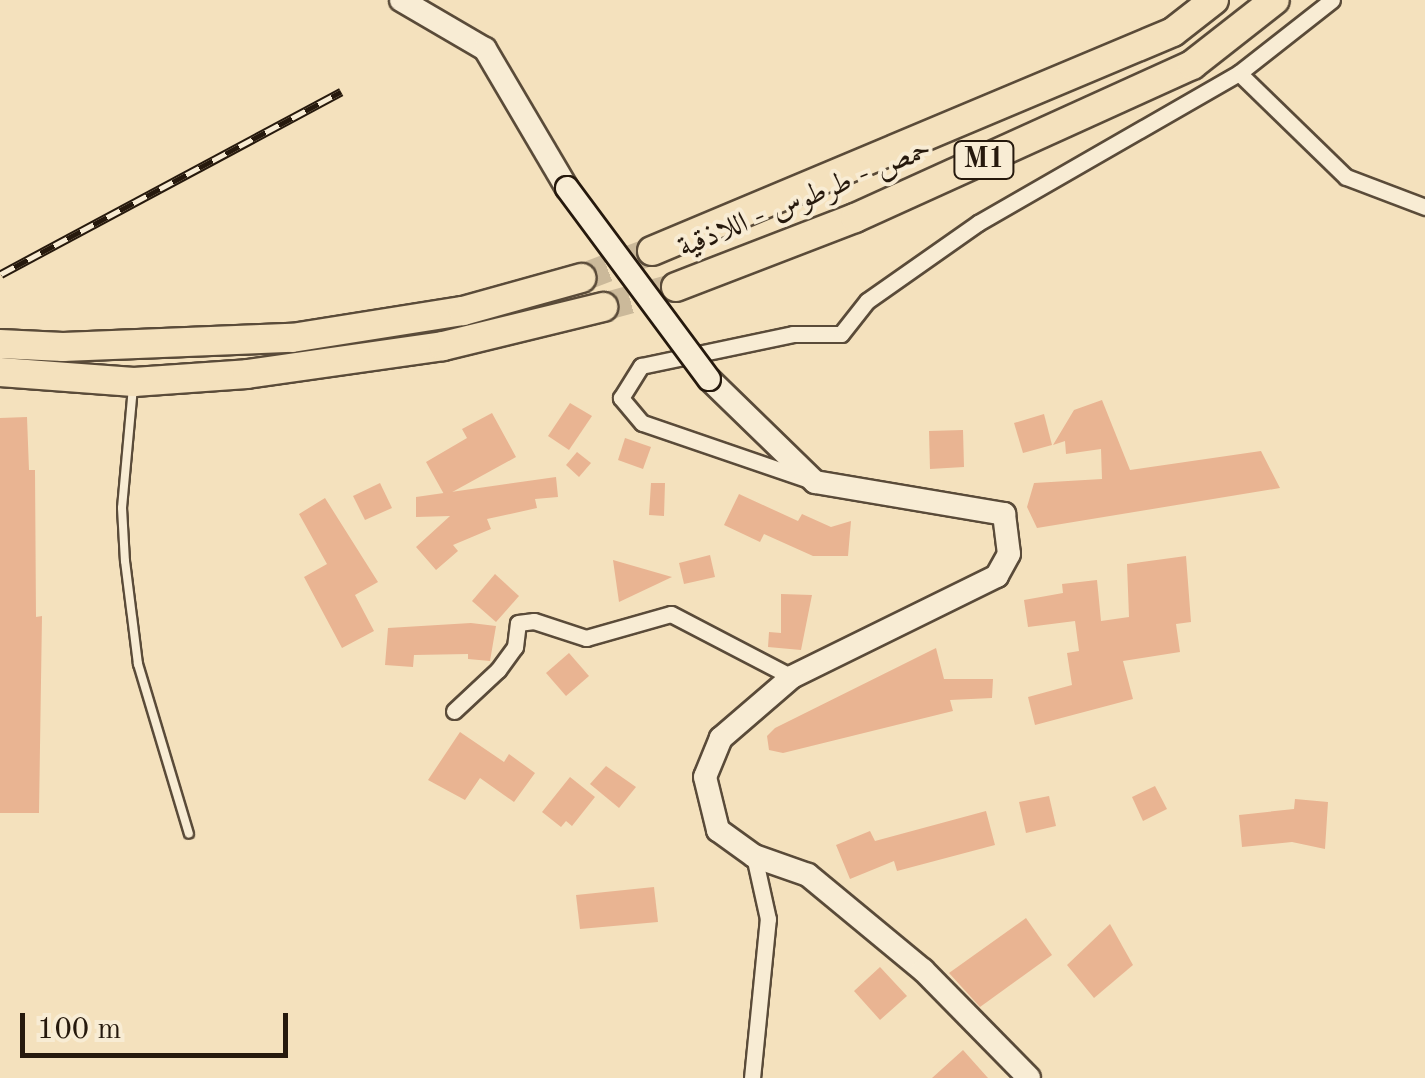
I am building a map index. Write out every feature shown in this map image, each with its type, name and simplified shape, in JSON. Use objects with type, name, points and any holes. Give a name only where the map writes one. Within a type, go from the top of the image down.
[{"type":"highway","name":"حمص - طرطوس - اللاذقية","points":[[652,251],[1174,32],[1214,0]]},
{"type":"highway","name":"حمص - طرطوس - اللاذقية","points":[[676,287],[855,218],[1192,65],[1275,0]]},
{"type":"highway","points":[[0,344],[63,348],[292,338],[463,311],[581,278]]},
{"type":"highway","points":[[0,372],[134,382],[444,346],[603,307]]},
{"type":"main road","points":[[401,0],[486,49],[567,188],[709,379],[815,482],[1004,514],[1009,554],[997,576],[792,677],[721,738],[705,777],[718,830],[754,856],[808,876],[923,970],[1029,1078]]},
{"type":"street","points":[[815,482],[642,423],[621,398],[642,366],[793,334],[842,334],[868,302],[978,223],[1239,72],[1332,0]]},
{"type":"street","points":[[1239,72],[1346,177],[1425,207]]},
{"type":"street","points":[[454,711],[498,670],[514,647],[518,624],[534,620],[586,638],[670,614],[792,677]]},
{"type":"street","points":[[752,1078],[768,919],[754,856]]},
{"type":"lane","points":[[134,382],[124,561],[138,664],[190,834]]},
{"type":"building","points":[[1102,400],[1130,470],[1261,451],[1280,488],[1037,528],[1027,507],[1034,483],[1102,479],[1101,449],[1066,454],[1065,441],[1053,445],[1074,410]]},
{"type":"building","points":[[570,403],[592,416],[569,450],[548,436]]},
{"type":"building","points":[[492,413],[516,457],[445,496],[426,462],[467,438],[462,429]]},
{"type":"building","points":[[1044,414],[1052,445],[1023,453],[1014,423]]},
{"type":"building","points":[[27,417],[29,470],[35,470],[36,617],[42,616],[39,813],[0,813],[0,418]]},
{"type":"building","points":[[963,430],[964,467],[930,469],[929,431]]},
{"type":"building","points":[[625,438],[651,447],[643,469],[618,460]]},
{"type":"building","points":[[577,452],[591,463],[579,477],[566,465]]},
{"type":"building","points":[[556,477],[558,497],[535,499],[537,508],[487,519],[491,529],[453,545],[458,551],[436,570],[416,547],[450,516],[416,517],[416,497]]},
{"type":"building","points":[[380,483],[392,508],[365,520],[353,496]]},
{"type":"building","points":[[651,483],[665,483],[664,516],[649,515]]},
{"type":"building","points":[[739,494],[798,521],[802,514],[831,527],[851,521],[848,556],[813,556],[764,534],[760,542],[724,525]]},
{"type":"building","points":[[325,498],[378,582],[355,595],[374,631],[342,648],[304,577],[327,564],[299,514]]},
{"type":"building","points":[[710,555],[715,577],[684,584],[679,563]]},
{"type":"building","points":[[1186,556],[1191,622],[1176,624],[1180,652],[1123,661],[1133,699],[1035,725],[1028,697],[1072,685],[1067,653],[1079,651],[1075,621],[1028,627],[1024,600],[1063,593],[1062,584],[1097,580],[1101,621],[1129,617],[1127,564]]},
{"type":"building","points":[[613,560],[672,577],[619,602]]},
{"type":"building","points":[[495,574],[519,596],[496,622],[472,601]]},
{"type":"building","points":[[781,594],[812,595],[801,650],[768,647],[769,632],[781,633]]},
{"type":"building","points":[[471,623],[496,626],[490,661],[468,659],[468,654],[414,655],[413,667],[385,665],[388,628]]},
{"type":"building","points":[[936,648],[944,679],[993,679],[992,698],[950,700],[953,711],[783,753],[769,750],[767,736],[775,728]]},
{"type":"building","points":[[569,653],[589,676],[566,696],[546,673]]},
{"type":"building","points":[[460,732],[504,762],[509,754],[535,773],[514,802],[480,778],[465,800],[428,780]]},
{"type":"building","points":[[606,766],[636,787],[619,808],[590,784]]},
{"type":"building","points":[[570,777],[595,797],[572,826],[566,821],[561,827],[542,812]]},
{"type":"building","points":[[1155,786],[1167,809],[1143,821],[1132,797]]},
{"type":"building","points":[[1049,796],[1056,826],[1026,833],[1019,802]]},
{"type":"building","points":[[1295,799],[1328,802],[1325,849],[1292,842],[1242,847],[1239,815],[1294,809]]},
{"type":"building","points":[[986,811],[995,845],[897,871],[894,861],[850,879],[836,845],[870,831],[875,841]]},
{"type":"building","points":[[654,887],[658,922],[580,929],[576,895]]},
{"type":"building","points":[[1026,918],[1052,955],[980,1007],[949,973]]},
{"type":"building","points":[[1110,924],[1133,965],[1094,998],[1067,965]]},
{"type":"building","points":[[880,967],[907,996],[880,1020],[854,991]]},
{"type":"building","points":[[963,1050],[988,1078],[932,1078]]},
{"type":"tunnel","points":[[581,278],[652,251]]},
{"type":"tunnel","points":[[603,307],[676,287]]},
{"type":"railway","points":[[1,274],[341,92]]}]
